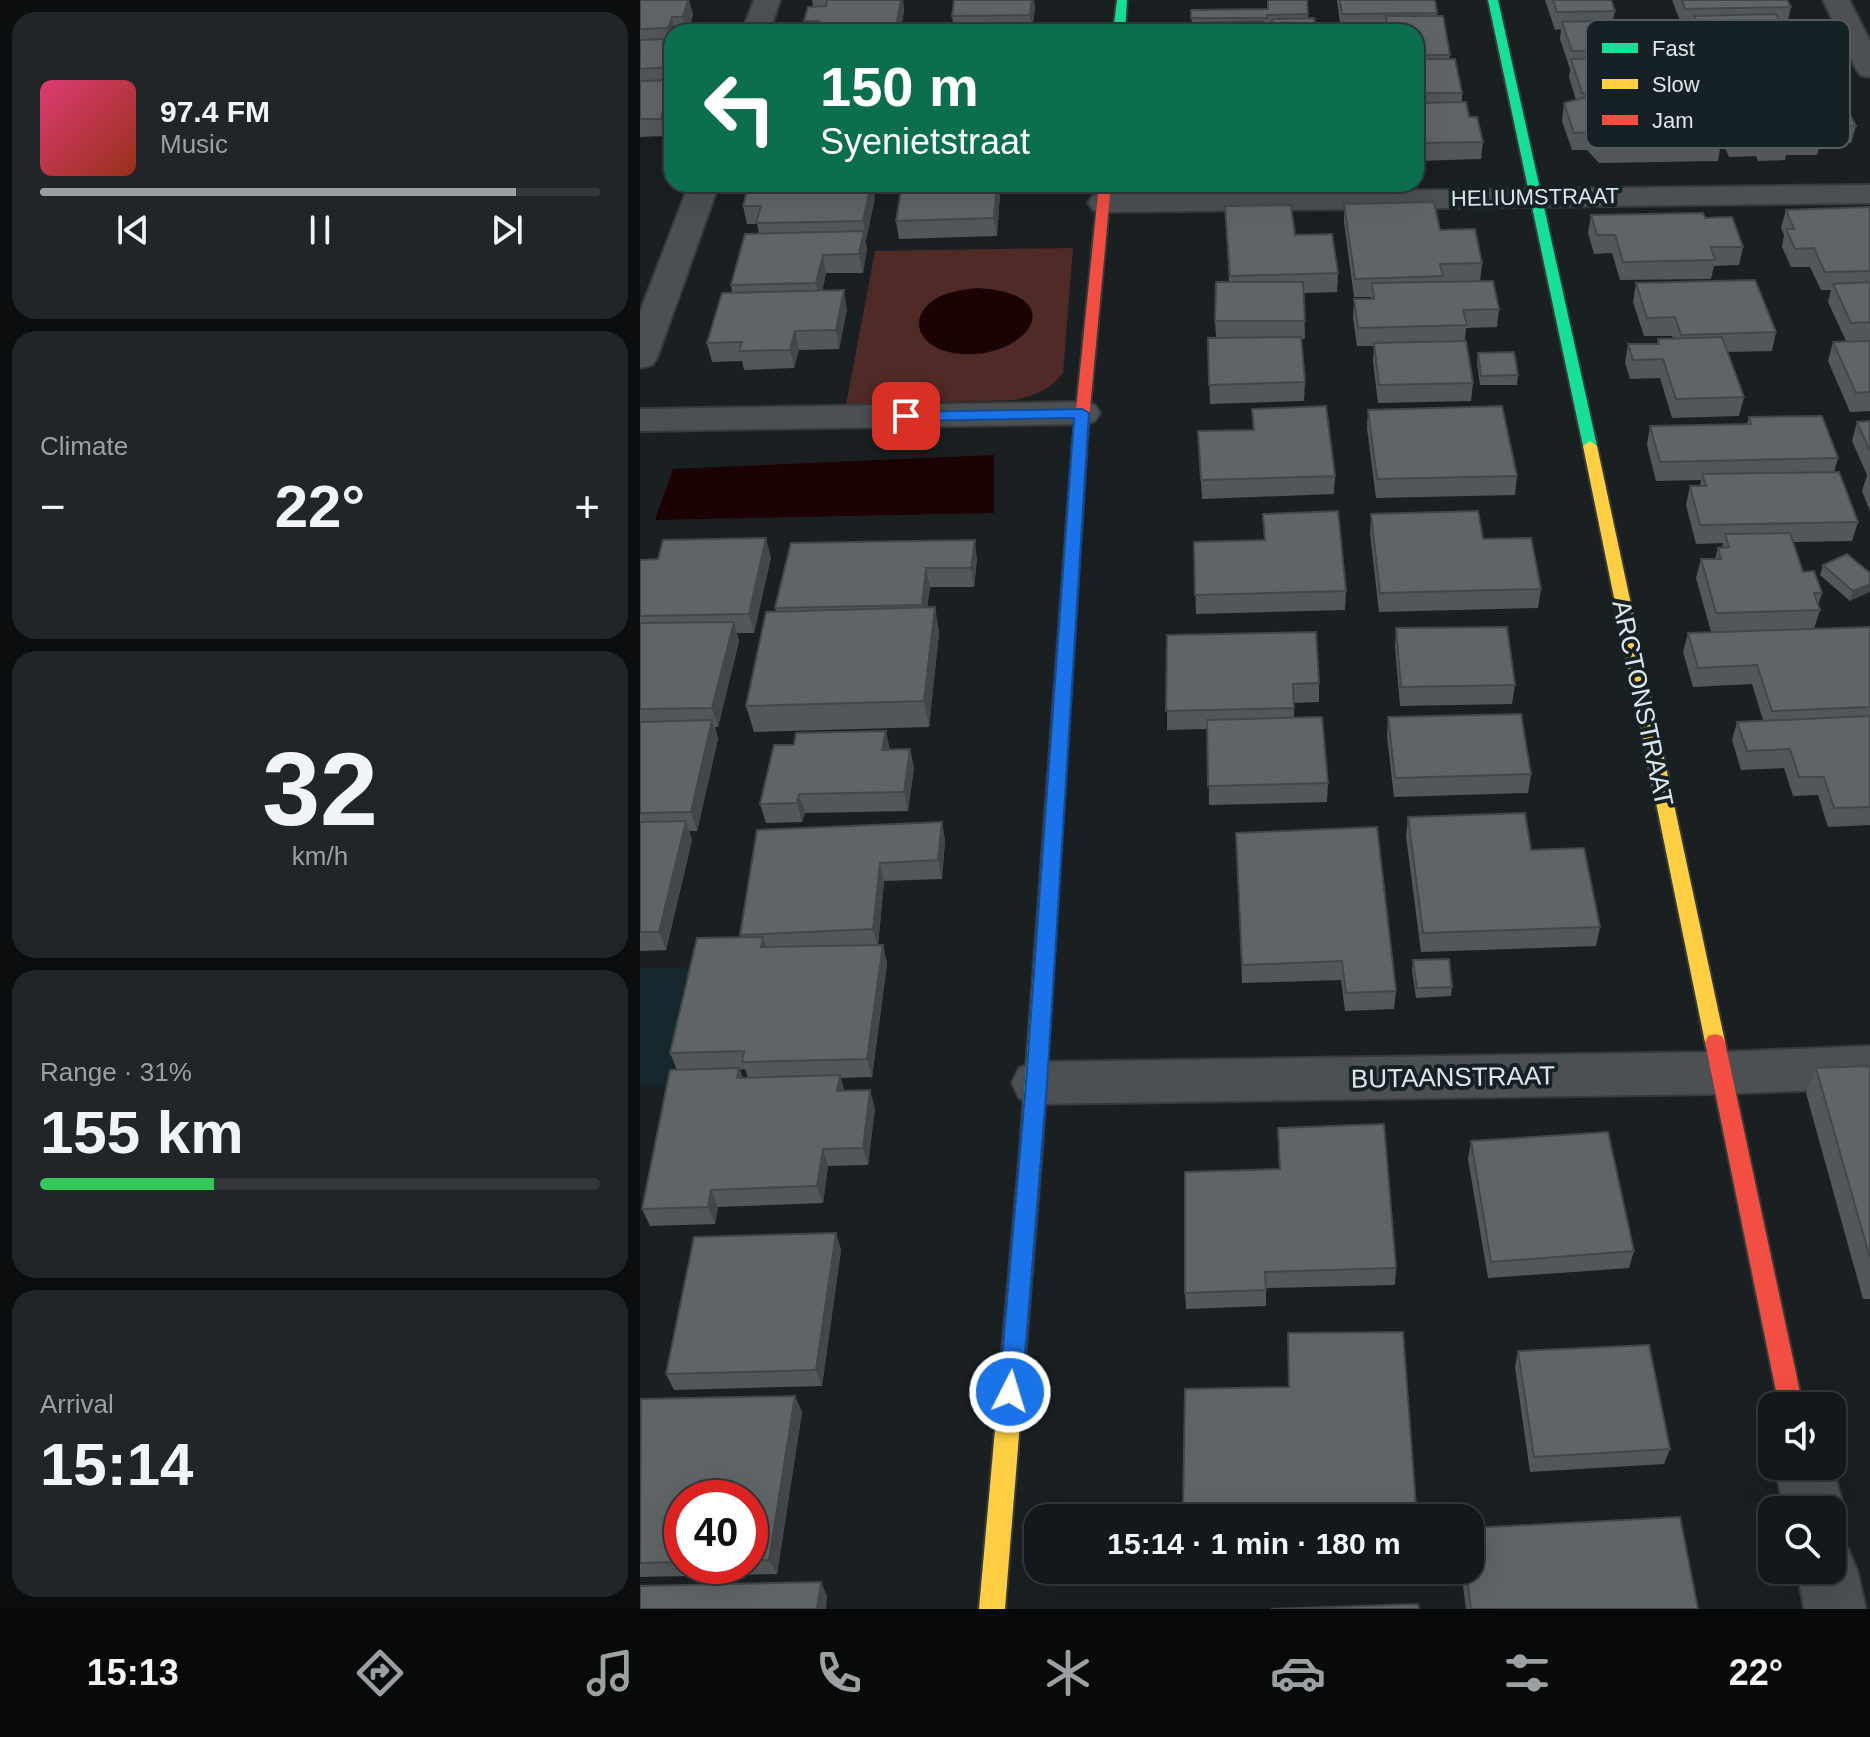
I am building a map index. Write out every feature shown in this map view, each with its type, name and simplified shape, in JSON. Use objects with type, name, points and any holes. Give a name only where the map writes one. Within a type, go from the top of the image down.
[{"type":"street","points":[[759,24],[767,0]]},
{"type":"street","points":[[1120,24],[1122,0]]},
{"type":"street","name":"ARCTONSTRAAT","points":[[1493,0],[1538,197],[1788,1392]]},
{"type":"street","points":[[1836,0],[1846,20]]},
{"type":"street","points":[[1850,28],[1870,69]]},
{"type":"street","points":[[640,358],[660,311],[701,192]]},
{"type":"street","points":[[992,1609],[1037,1083],[1082,413],[1104,194]]},
{"type":"street","name":"HELIUMSTRAAT","points":[[1104,194],[1538,197],[1870,194]]},
{"type":"street","points":[[640,420],[1082,413]]},
{"type":"street","name":"BUTAANSTRAAT","points":[[1037,1083],[1719,1073],[1870,1067]]},
{"type":"street","points":[[1830,1584],[1835,1609]]},
{"type":"shaded area","points":[[1073,248],[1063,373],[1047,388],[1016,400],[846,405],[875,251]]},
{"type":"shaded area","points":[[978,288],[1010,294],[1027,304],[1033,316],[1028,330],[1014,342],[995,351],[971,354],[945,351],[926,340],[921,333],[920,317],[931,302],[950,293]]},
{"type":"shaded area","points":[[994,455],[994,513],[655,520],[673,469]]},
{"type":"shaded area","points":[[695,967],[668,1087],[640,1087],[640,968]]},
{"type":"building","points":[[640,0],[688,0],[683,17],[672,17],[669,24],[664,24],[664,28],[640,29]]},
{"type":"building","points":[[827,0],[901,0],[896,24],[818,24],[819,21],[804,21],[808,7],[826,6]]},
{"type":"building","points":[[954,0],[1032,0],[1030,15],[952,16]]},
{"type":"building","points":[[1268,0],[1307,0],[1308,14],[1267,15],[1267,18],[1191,18],[1191,10],[1268,9]]},
{"type":"building","points":[[1340,0],[1435,0],[1437,13],[1342,14]]},
{"type":"building","points":[[1553,0],[1611,0],[1615,11],[1557,12]]},
{"type":"building","points":[[1682,0],[1787,0],[1791,7],[1685,9]]},
{"type":"building","points":[[1776,14],[1779,20],[1696,20],[1694,16]]},
{"type":"building","points":[[1386,16],[1443,16],[1450,55],[1424,55],[1424,24],[1387,24]]},
{"type":"building","points":[[1314,18],[1315,24],[1273,24],[1272,19]]},
{"type":"building","points":[[1263,21],[1264,24],[1198,24],[1198,23]]},
{"type":"building","points":[[1586,21],[1586,51],[1572,51],[1562,22]]},
{"type":"building","points":[[664,39],[664,68],[640,69],[640,40]]},
{"type":"building","points":[[1424,59],[1455,59],[1462,93],[1424,93]]},
{"type":"building","points":[[1571,59],[1586,59],[1586,93],[1582,93]]},
{"type":"building","points":[[664,80],[661,119],[640,119],[640,81]]},
{"type":"building","points":[[1586,97],[1586,132],[1574,133],[1564,103]]},
{"type":"building","points":[[1466,102],[1469,117],[1477,117],[1483,142],[1424,143],[1424,103]]},
{"type":"building","points":[[747,192],[869,192],[863,221],[756,223],[761,206],[743,206]]},
{"type":"building","points":[[901,192],[996,192],[994,218],[896,221]]},
{"type":"building","points":[[1434,202],[1440,230],[1475,229],[1482,263],[1440,264],[1443,276],[1355,279],[1344,204]]},
{"type":"building","points":[[1291,205],[1295,235],[1332,234],[1338,273],[1230,276],[1225,206]]},
{"type":"building","points":[[1870,207],[1870,271],[1825,272],[1814,248],[1795,249],[1786,229],[1794,229],[1786,210]]},
{"type":"building","points":[[1703,213],[1705,218],[1732,217],[1743,247],[1711,247],[1715,260],[1623,262],[1615,235],[1597,235],[1591,215]]},
{"type":"building","points":[[864,231],[859,254],[823,255],[816,283],[731,285],[745,234]]},
{"type":"building","points":[[1755,280],[1776,332],[1681,335],[1675,317],[1647,318],[1636,283]]},
{"type":"building","points":[[1493,281],[1499,309],[1463,310],[1467,325],[1358,328],[1354,299],[1374,299],[1372,283]]},
{"type":"building","points":[[1216,282],[1303,282],[1305,321],[1215,321]]},
{"type":"building","points":[[1870,282],[1870,322],[1851,323],[1833,284]]},
{"type":"building","points":[[844,290],[836,330],[795,331],[790,350],[739,351],[742,342],[707,343],[722,293]]},
{"type":"building","points":[[1301,337],[1305,382],[1209,385],[1208,338]]},
{"type":"building","points":[[1722,337],[1744,397],[1676,399],[1663,359],[1633,360],[1628,344],[1659,344],[1658,339]]},
{"type":"building","points":[[1466,341],[1473,383],[1379,385],[1374,343]]},
{"type":"building","points":[[1870,341],[1870,392],[1856,393],[1833,342]]},
{"type":"building","points":[[1514,352],[1518,375],[1481,376],[1478,353]]},
{"type":"building","points":[[1326,406],[1335,476],[1201,480],[1198,431],[1254,430],[1252,409]]},
{"type":"building","points":[[1502,406],[1517,476],[1377,479],[1368,410]]},
{"type":"building","points":[[1822,416],[1838,458],[1660,462],[1650,426],[1751,424],[1749,417]]},
{"type":"building","points":[[1870,421],[1870,451],[1857,422]]},
{"type":"building","points":[[1839,472],[1858,522],[1700,525],[1690,486],[1706,486],[1702,474]]},
{"type":"building","points":[[1338,511],[1346,591],[1195,595],[1194,542],[1265,540],[1263,514]]},
{"type":"building","points":[[1478,511],[1483,539],[1531,538],[1541,589],[1380,593],[1371,514]]},
{"type":"building","points":[[1790,533],[1803,572],[1814,571],[1822,593],[1814,593],[1820,610],[1716,613],[1701,559],[1721,559],[1718,548],[1729,547],[1725,534]]},
{"type":"building","points":[[766,538],[749,614],[640,616],[640,560],[658,559],[663,540]]},
{"type":"building","points":[[975,540],[971,568],[926,568],[922,605],[775,608],[791,543]]},
{"type":"building","points":[[1847,554],[1870,573],[1870,584],[1853,591],[1823,565]]},
{"type":"building","points":[[935,607],[924,701],[746,706],[766,612]]},
{"type":"building","points":[[734,622],[712,708],[640,709],[640,623]]},
{"type":"building","points":[[1507,627],[1515,685],[1401,687],[1396,628]]},
{"type":"building","points":[[1870,627],[1870,707],[1772,711],[1757,665],[1698,668],[1688,633]]},
{"type":"building","points":[[1316,632],[1319,683],[1293,684],[1294,708],[1166,711],[1167,635]]},
{"type":"building","points":[[1521,714],[1531,774],[1395,778],[1388,717]]},
{"type":"building","points":[[1870,716],[1870,807],[1834,808],[1824,777],[1799,777],[1790,749],[1747,751],[1737,722]]},
{"type":"building","points":[[1322,717],[1328,783],[1208,786],[1207,720]]},
{"type":"building","points":[[712,720],[691,812],[640,813],[640,722]]},
{"type":"building","points":[[886,731],[882,750],[910,749],[904,792],[799,794],[797,803],[760,804],[774,745],[794,745],[796,733]]},
{"type":"building","points":[[1525,813],[1531,850],[1584,848],[1600,927],[1423,933],[1408,817]]},
{"type":"building","points":[[686,821],[659,932],[640,932],[640,822]]},
{"type":"building","points":[[942,822],[938,860],[880,863],[873,929],[740,935],[757,830]]},
{"type":"building","points":[[1377,827],[1396,991],[1346,993],[1342,961],[1242,965],[1236,833]]},
{"type":"building","points":[[763,937],[761,947],[883,945],[867,1059],[742,1062],[744,1051],[670,1053],[697,938]]},
{"type":"building","points":[[1449,959],[1452,987],[1417,988],[1413,960]]},
{"type":"building","points":[[1870,1066],[1870,1258],[1816,1068]]},
{"type":"building","points":[[739,1068],[737,1078],[840,1075],[837,1091],[870,1090],[863,1148],[823,1149],[817,1186],[711,1190],[708,1207],[642,1209],[670,1070]]},
{"type":"building","points":[[1384,1124],[1396,1268],[1265,1272],[1266,1290],[1185,1293],[1185,1172],[1280,1169],[1278,1128]]},
{"type":"building","points":[[1608,1132],[1634,1251],[1491,1262],[1471,1141]]},
{"type":"building","points":[[836,1233],[816,1370],[666,1374],[694,1237]]},
{"type":"building","points":[[1403,1332],[1416,1504],[1183,1504],[1185,1389],[1289,1387],[1288,1333]]},
{"type":"building","points":[[1649,1345],[1670,1449],[1534,1457],[1518,1351]]},
{"type":"building","points":[[795,1396],[769,1560],[768,1480],[664,1480],[664,1562],[640,1563],[641,1399]]},
{"type":"building","points":[[1680,1517],[1698,1609],[1471,1609],[1468,1584],[1484,1584],[1484,1527]]},
{"type":"building","points":[[821,1582],[817,1609],[640,1609],[640,1586]]},
{"type":"building","points":[[1418,1604],[1419,1609],[1271,1609]]},
{"type":"traffic: fast","points":[[1120,24],[1122,0]]},
{"type":"traffic: fast","points":[[1493,0],[1590,446]]},
{"type":"traffic: fast","points":[[1031,1149],[1080,440]]},
{"type":"traffic: slow","points":[[1590,446],[1715,1042]]},
{"type":"traffic: slow","points":[[992,1609],[1031,1149]]},
{"type":"traffic: jam","points":[[1080,440],[1104,192]]},
{"type":"traffic: jam","points":[[1715,1042],[1788,1392]]},
{"type":"route","points":[[906,416],[1082,413],[1037,1083],[1010,1392]]}]
